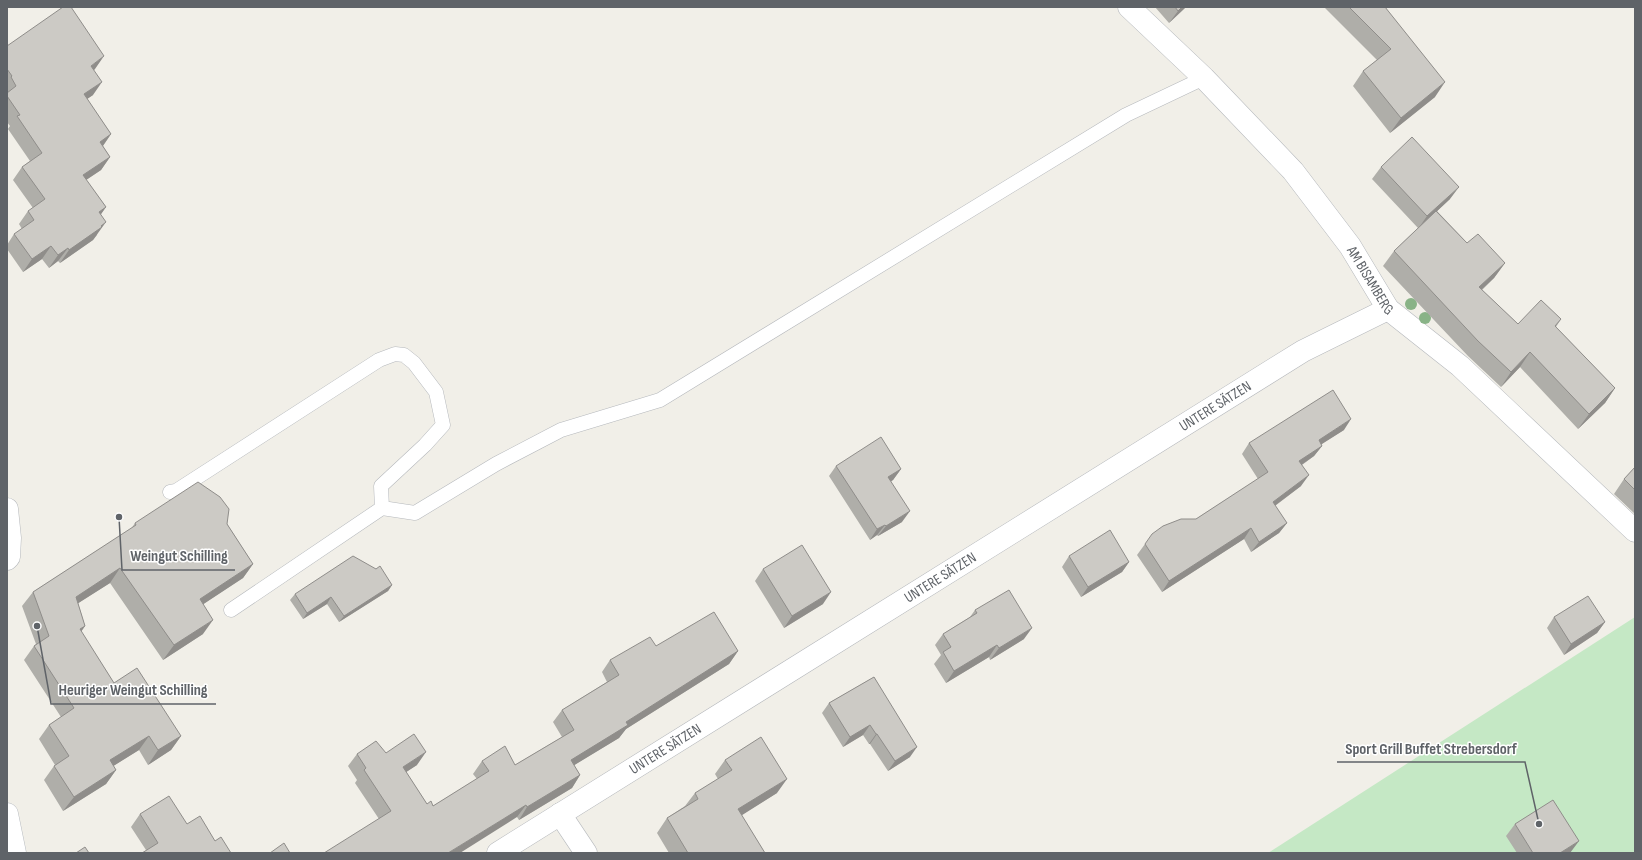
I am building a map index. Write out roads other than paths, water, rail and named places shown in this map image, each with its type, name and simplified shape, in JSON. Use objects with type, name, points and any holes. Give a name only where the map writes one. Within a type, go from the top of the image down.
[{"type":"street","name":"AM BISAMBERG","points":[[1130,7],[1204,78],[1293,171],[1350,246],[1388,309],[1460,366],[1635,531]]},
{"type":"street","name":"UNTERE SÄTZEN","points":[[498,853],[1303,351],[1388,309]]},
{"type":"street","points":[[7,509],[10,538],[9,558],[7,559]]},
{"type":"street","points":[[7,814],[15,853]]},
{"type":"street","points":[[560,814],[586,853]]},
{"type":"lane","points":[[231,610],[382,508],[415,512],[496,464],[561,430],[660,400],[1126,115],[1204,78]]},
{"type":"lane","points":[[170,492],[176,491],[379,360],[395,354],[404,355],[414,363],[436,392],[443,425],[425,445],[381,486],[382,508]]},
{"type":"place","name":"Weingut Schilling","points":[[119,517]]},
{"type":"place","name":"Heuriger Weingut Schilling","points":[[37,626]]},
{"type":"place","name":"Sport Grill Buffet Strebersdorf","points":[[1539,824]]}]
